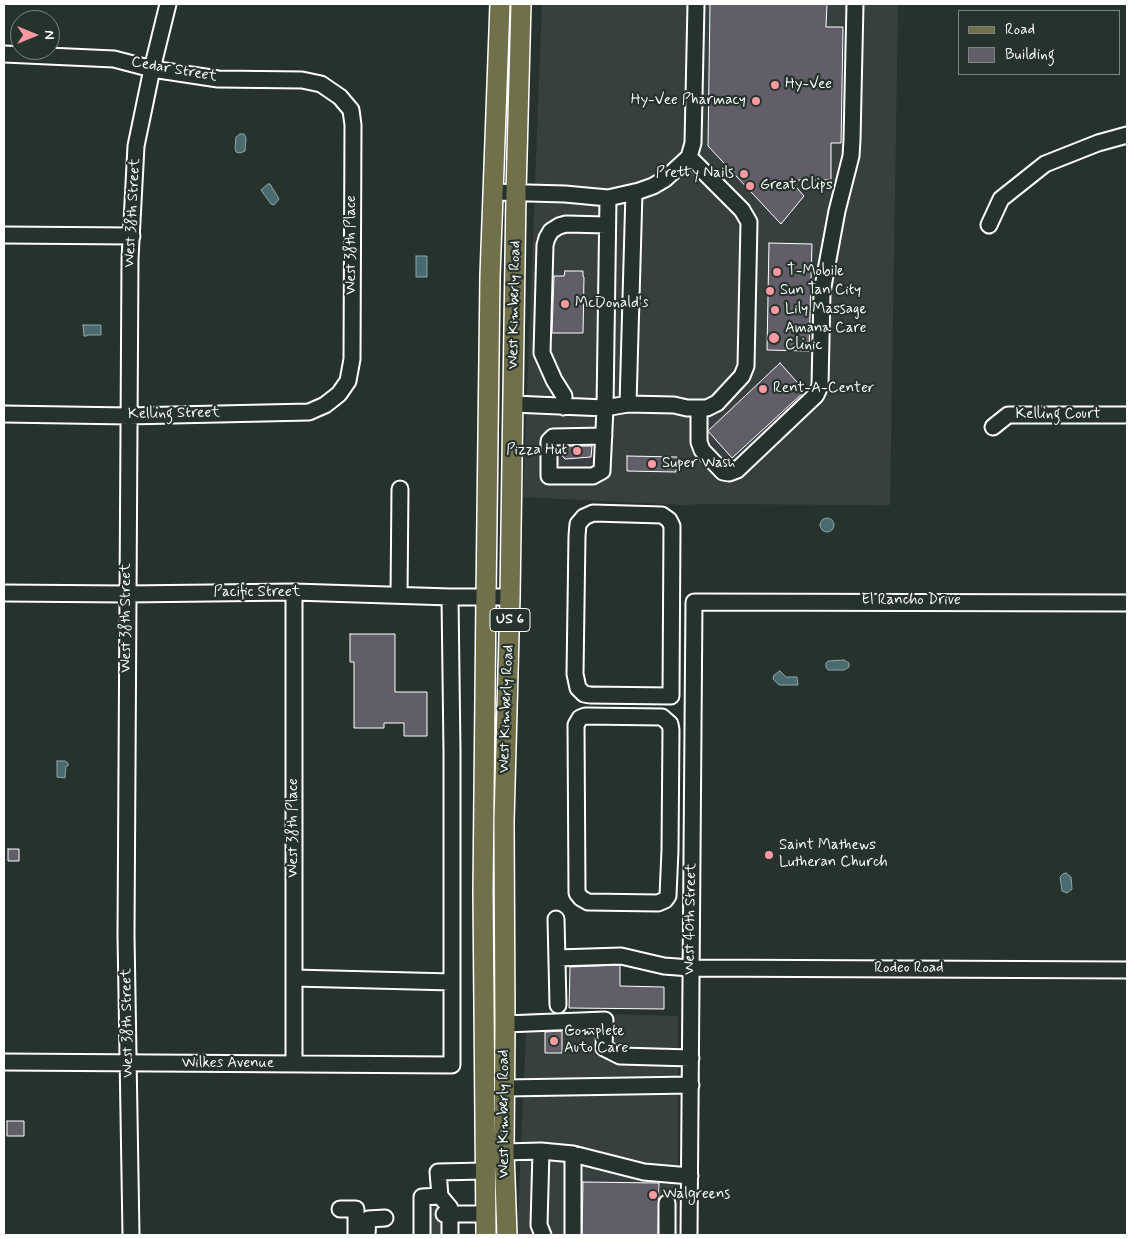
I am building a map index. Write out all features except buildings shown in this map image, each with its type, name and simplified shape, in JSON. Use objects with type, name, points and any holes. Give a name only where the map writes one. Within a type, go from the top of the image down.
[{"type":"main road","name":"West Kimberly Road","points":[[486,1235],[483,892],[486,597],[493,192],[500,4]]},
{"type":"main road","name":"West Kimberly Road","points":[[506,1235],[504,1152],[506,1024],[504,822],[521,4]]},
{"type":"street","name":"West 38th Street","points":[[131,1235],[126,935],[128,416],[132,236],[136,146],[168,4]]},
{"type":"street","points":[[493,192],[565,194],[608,198],[653,186],[665,179],[689,157],[693,142],[696,4]]},
{"type":"street","points":[[699,408],[699,442],[702,450],[723,472],[729,473],[737,470],[816,394],[820,386],[822,292],[851,156],[855,4]]},
{"type":"street","name":"Cedar Street","points":[[4,54],[114,59],[152,69],[218,79],[302,80],[321,84],[340,97]]},
{"type":"street","name":"West 38th Place","points":[[339,394],[348,381],[352,359],[353,134],[351,110],[340,97]]},
{"type":"street","points":[[989,224],[1001,199],[1045,164],[1098,143],[1127,135]]},
{"type":"street","points":[[513,404],[605,408],[628,404],[711,407],[742,376],[745,371],[749,222],[742,210],[689,157]]},
{"type":"street","points":[[628,404],[634,192]]},
{"type":"street","points":[[604,436],[553,436],[549,440],[549,476],[593,476],[602,472],[604,436],[605,408],[608,198]]},
{"type":"street","points":[[563,406],[564,396],[554,380],[542,352],[545,245],[551,231],[559,226],[566,224],[607,225]]},
{"type":"street","points":[[4,235],[132,236]]},
{"type":"street","name":"Kelling Street","points":[[4,414],[128,416],[309,412],[325,405],[339,394]]},
{"type":"street","name":"Kelling Court","points":[[994,427],[1008,415],[1127,415]]},
{"type":"street","points":[[399,595],[400,489]]},
{"type":"street","points":[[671,696],[672,526],[669,520],[662,515],[593,513],[584,517],[578,524],[577,536],[575,674],[578,688],[584,694],[590,695],[671,696],[694,699]]},
{"type":"street","name":"West 38th Place","points":[[294,592],[294,1064]]},
{"type":"street","name":"Pacific Street","points":[[4,593],[294,592],[510,597]]},
{"type":"street","points":[[294,978],[452,982],[450,597]]},
{"type":"street","name":"El Rancho Drive","points":[[694,602],[1127,603]]},
{"type":"street","name":"West 40th Street","points":[[689,1235],[694,602]]},
{"type":"street","points":[[585,716],[662,717],[670,724],[670,850],[668,896],[665,900],[658,903],[588,902],[577,893],[576,725],[580,718],[585,716]]},
{"type":"street","points":[[670,850],[692,850]]},
{"type":"street","points":[[556,919],[558,1005]]},
{"type":"street","name":"Rodeo Road","points":[[557,958],[621,956],[664,966],[690,968],[1127,970]]},
{"type":"street","name":"Wilkes Avenue","points":[[4,1062],[452,1065],[452,982]]},
{"type":"street","points":[[506,1024],[605,1020],[604,1048],[620,1056],[691,1058]]},
{"type":"street","points":[[505,1088],[691,1085]]},
{"type":"street","points":[[504,1152],[541,1151],[573,1154],[644,1172],[667,1181],[690,1176]]},
{"type":"street","points":[[541,1151],[539,1225],[543,1235]]},
{"type":"street","points":[[573,1154],[573,1235]]},
{"type":"street","points":[[437,1224],[450,1208],[440,1196],[438,1172],[484,1171]]},
{"type":"street","points":[[437,1224],[422,1197],[440,1196]]},
{"type":"street","points":[[667,1203],[667,1235]]},
{"type":"street","points":[[340,1209],[356,1209],[356,1235]]},
{"type":"street","points":[[437,1224],[485,1214]]},
{"type":"street","points":[[367,1235],[368,1219],[385,1218]]},
{"type":"shaded area","points":[[542,4],[898,4],[890,505],[683,505],[523,497]]},
{"type":"shaded area","points":[[527,1012],[678,1016],[678,1235],[517,1235]]},
{"type":"water","points":[[244,134],[246,138],[245,151],[240,153],[236,152],[235,148],[236,137]]},
{"type":"water","points":[[270,184],[279,199],[274,205],[271,204],[261,190]]},
{"type":"water","points":[[416,256],[427,256],[427,277],[416,277]]},
{"type":"water","points":[[83,325],[101,325],[101,335],[84,336]]},
{"type":"water","points":[[824,518],[830,518],[834,525],[830,532],[824,532],[820,528],[820,522]]},
{"type":"water","points":[[844,660],[849,663],[849,667],[844,670],[828,670],[826,667],[828,661]]},
{"type":"water","points":[[780,671],[786,677],[797,677],[798,685],[779,685],[773,679],[774,675]]},
{"type":"water","points":[[57,761],[68,763],[65,778],[57,777]]},
{"type":"water","points":[[1066,873],[1071,877],[1072,889],[1067,893],[1062,891],[1060,877]]},
{"type":"tunnel","points":[[667,1186],[667,1203]]},
{"type":"tunnel","points":[[431,1214],[444,1214]]},
{"type":"tunnel","points":[[431,1228],[444,1228]]},
{"type":"place","name":"Hy-Vee","points":[[775,85]]},
{"type":"place","name":"Hy-Vee Pharmacy","points":[[756,101]]},
{"type":"place","name":"Pretty Nails","points":[[744,174]]},
{"type":"place","name":"Great Clips","points":[[750,186]]},
{"type":"place","name":"T-Mobile","points":[[777,272]]},
{"type":"place","name":"Sun Tan City","points":[[770,291]]},
{"type":"place","name":"McDonald's","points":[[565,304]]},
{"type":"place","name":"Lily Massage","points":[[775,310]]},
{"type":"place","name":"Amana Care Clinic","points":[[774,338]]},
{"type":"place","name":"Rent-A-Center","points":[[763,389]]},
{"type":"place","name":"Pizza Hut","points":[[577,451]]},
{"type":"place","name":"Super Wash","points":[[652,464]]},
{"type":"place","name":"Saint Mathews Lutheran Church","points":[[769,855]]},
{"type":"place","name":"Complete Auto Care","points":[[554,1041]]},
{"type":"place","name":"Walgreens","points":[[653,1195]]}]
